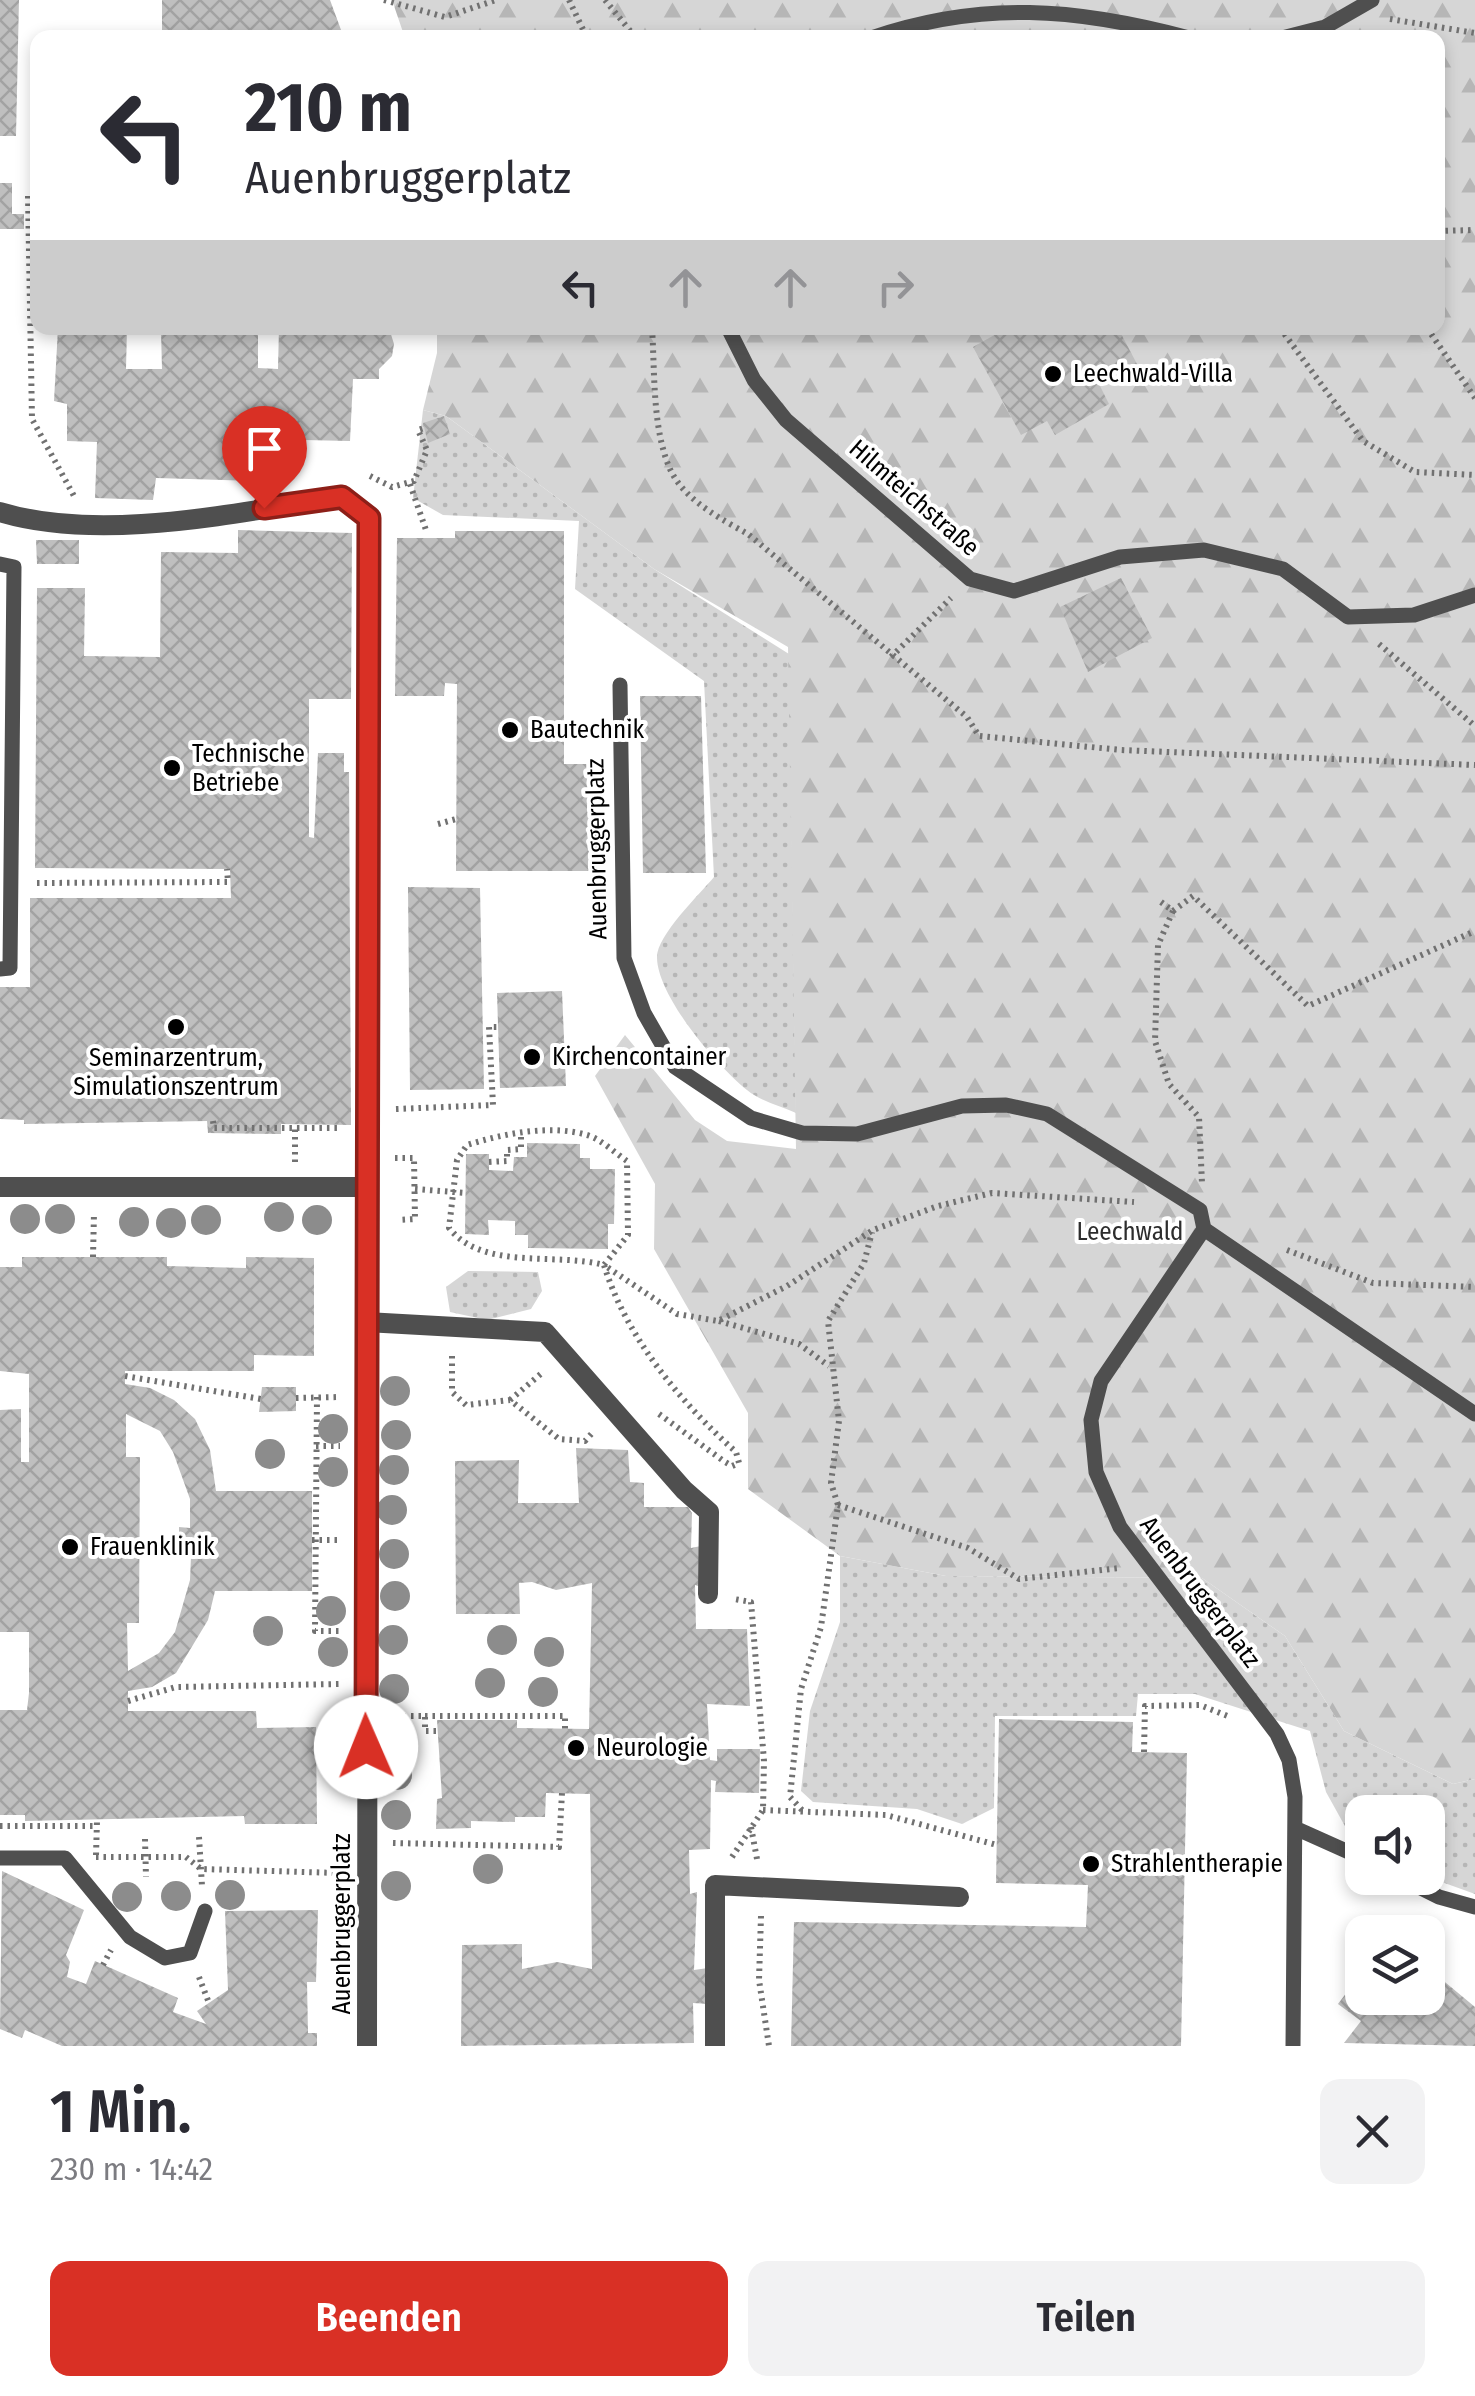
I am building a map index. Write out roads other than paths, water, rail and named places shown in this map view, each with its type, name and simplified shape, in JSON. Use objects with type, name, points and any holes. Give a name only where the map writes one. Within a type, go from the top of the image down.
[{"type":"street","name":"Auenbruggerplatz","points":[[0,512],[51,523],[115,523],[342,497],[369,518],[367,2046]]},
{"type":"street","points":[[0,1187],[366,1186]]},
{"type":"street","points":[[366,1322],[545,1332],[684,1490],[710,1512],[708,1594]]},
{"type":"street","points":[[714,2046],[715,1885],[959,1898]]},
{"type":"lane","points":[[1313,30],[1370,3]]},
{"type":"lane","points":[[893,30],[928,18],[1067,11],[1153,30]]},
{"type":"lane","name":"Hilmteichstraße","points":[[732,335],[754,380],[786,420],[970,580],[1014,591],[1120,557],[1204,550],[1283,569],[1348,617],[1414,615],[1475,595]]},
{"type":"lane","points":[[0,564],[14,567],[10,968],[0,969]]},
{"type":"lane","name":"Auenbruggerplatz","points":[[620,685],[624,958],[644,1013],[675,1066],[750,1118],[802,1134],[857,1134],[962,1106],[1006,1105],[1047,1114],[1200,1210],[1204,1229],[1101,1381],[1091,1420],[1096,1472],[1120,1527],[1276,1734],[1289,1760],[1295,1828],[1292,2046]]},
{"type":"lane","points":[[1204,1229],[1475,1414]]},
{"type":"lane","points":[[1295,1828],[1345,1850]]},
{"type":"lane","points":[[0,1858],[64,1858],[130,1937],[165,1958],[190,1953],[205,1910]]},
{"type":"lane","points":[[1433,1895],[1475,1908]]},
{"type":"place","name":"Leechwald-Villa","points":[[1053,374]]},
{"type":"place","name":"Bautechnik","points":[[510,730]]},
{"type":"place","name":"Technische Betriebe","points":[[172,768]]},
{"type":"place","name":"Seminarzentrum, Simulationszentrum","points":[[176,1027]]},
{"type":"place","name":"Kirchencontainer","points":[[532,1057]]},
{"type":"place","name":"Frauenklinik","points":[[70,1547]]},
{"type":"place","name":"Neurologie","points":[[576,1748]]},
{"type":"place","name":"Strahlentherapie","points":[[1091,1864]]},
{"type":"park label","name":"Leechwald","points":[[1130,1232]]}]
